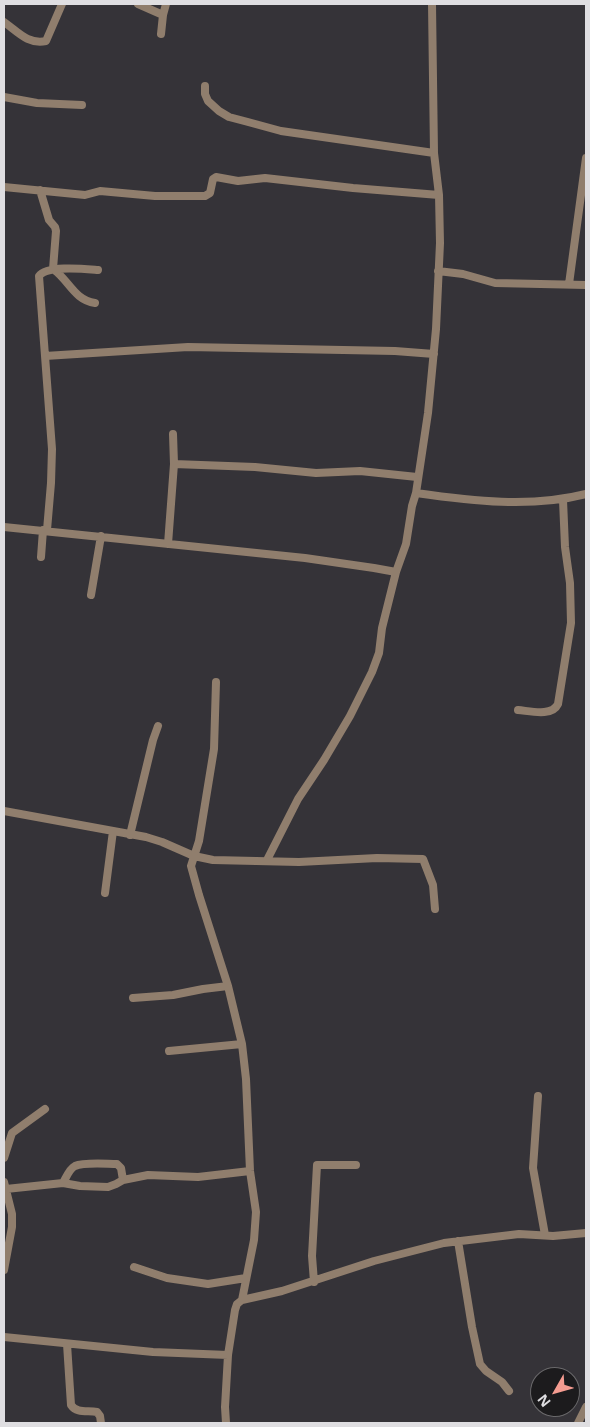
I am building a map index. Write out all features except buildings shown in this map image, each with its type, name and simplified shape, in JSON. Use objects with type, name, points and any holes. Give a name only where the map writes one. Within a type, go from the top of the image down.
[{"type":"street","points":[[4,22],[22,37],[34,41],[46,41],[62,4]]},
{"type":"street","points":[[138,4],[164,15]]},
{"type":"street","points":[[160,34],[166,4]]},
{"type":"street","points":[[267,860],[298,798],[324,760],[350,716],[372,672],[379,653],[382,628],[396,572],[406,544],[416,493],[428,413],[434,354],[440,223],[434,153],[432,4]]},
{"type":"street","points":[[205,86],[205,94],[208,101],[219,111],[229,116],[281,132],[434,153]]},
{"type":"street","points":[[4,97],[37,103],[82,105]]},
{"type":"street","points":[[569,284],[586,158]]},
{"type":"street","points":[[4,187],[85,195],[100,191],[155,196],[205,196],[210,193],[213,180],[219,177],[238,181],[265,178],[439,195]]},
{"type":"street","points":[[40,190],[49,220],[56,231],[53,269]]},
{"type":"street","points":[[53,269],[65,278],[77,296],[95,303]]},
{"type":"street","points":[[40,557],[51,483],[52,449],[39,276],[44,271],[53,269],[98,270]]},
{"type":"street","points":[[438,271],[463,274],[495,283],[586,285]]},
{"type":"street","points":[[46,356],[188,347],[395,351],[434,354]]},
{"type":"street","points":[[168,544],[174,464],[173,434]]},
{"type":"street","points":[[174,464],[255,467],[316,473],[360,471],[417,477]]},
{"type":"street","points":[[416,493],[503,502],[563,500],[586,494]]},
{"type":"street","points":[[518,710],[551,711],[558,704],[571,623],[570,583],[566,555],[563,500]]},
{"type":"street","points":[[4,526],[305,558],[396,572]]},
{"type":"street","points":[[91,595],[102,536]]},
{"type":"street","points":[[216,682],[214,749],[199,841],[191,866],[198,895],[228,986],[242,1044],[246,1079],[250,1171],[256,1212],[254,1240],[242,1300]]},
{"type":"street","points":[[130,834],[158,726]]},
{"type":"street","points":[[4,811],[130,834],[162,842],[194,856],[213,860],[299,862],[423,858],[433,885],[435,909]]},
{"type":"street","points":[[105,893],[113,831]]},
{"type":"street","points":[[133,998],[173,995],[228,986]]},
{"type":"street","points":[[169,1051],[242,1044]]},
{"type":"street","points":[[538,1096],[532,1168],[545,1236]]},
{"type":"street","points":[[4,1158],[12,1133],[44,1109]]},
{"type":"street","points":[[63,1183],[75,1166],[84,1165],[117,1164],[121,1168],[123,1180]]},
{"type":"street","points":[[314,1282],[312,1256],[317,1165],[356,1165]]},
{"type":"street","points":[[4,1270],[12,1226],[12,1214],[5,1186],[63,1183],[98,1187],[148,1175],[198,1177],[250,1171]]},
{"type":"street","points":[[226,1423],[228,1354],[236,1304],[242,1300],[314,1282],[409,1251],[458,1241],[519,1234],[545,1236],[586,1233]]},
{"type":"street","points":[[458,1241],[480,1364],[486,1371],[502,1382],[509,1392]]},
{"type":"street","points":[[134,1267],[168,1278],[208,1284],[246,1278]]},
{"type":"street","points":[[4,1337],[153,1352],[228,1354]]},
{"type":"street","points":[[67,1344],[71,1405],[79,1411],[97,1412],[101,1423]]},
{"type":"street","points":[[578,1423],[586,1407]]}]
